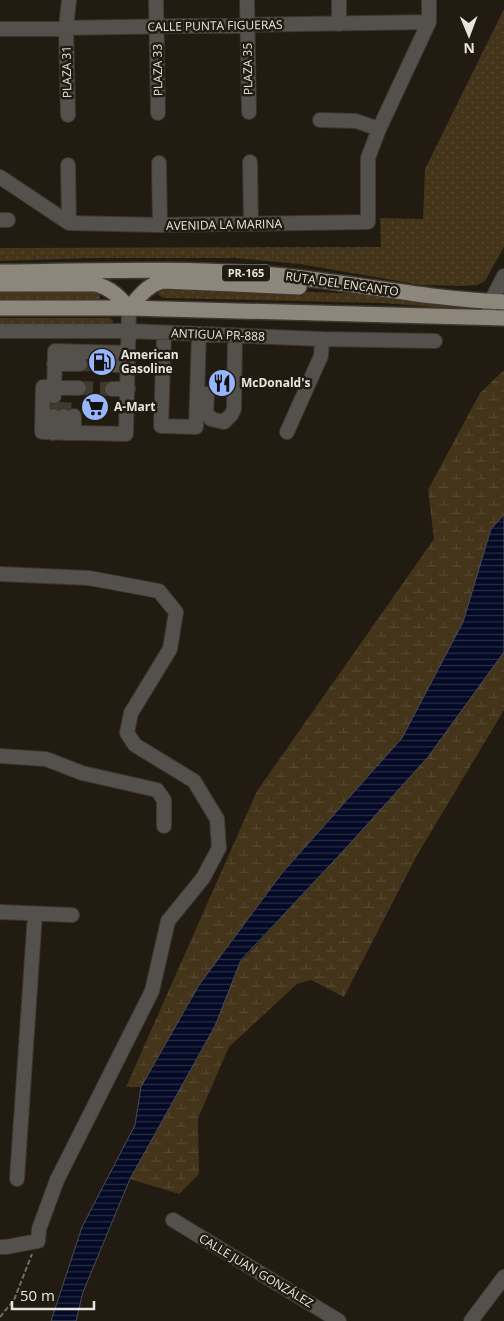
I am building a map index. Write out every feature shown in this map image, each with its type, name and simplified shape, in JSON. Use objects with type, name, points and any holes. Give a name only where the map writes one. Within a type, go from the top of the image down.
[{"type":"main road","name":"RUTA DEL ENCANTO","points":[[0,272],[203,270],[345,284],[414,294],[498,301]]},
{"type":"main road","points":[[0,284],[96,284],[105,286],[117,294],[129,308],[146,288],[154,283],[163,281],[298,288],[345,284]]},
{"type":"main road","name":"RUTA DEL ENCANTO","points":[[0,308],[129,308],[504,318]]},
{"type":"street","name":"PLAZA 31","points":[[68,115],[66,28],[69,0]]},
{"type":"street","name":"PLAZA 33","points":[[156,0],[158,113]]},
{"type":"street","name":"PLAZA 35","points":[[248,0],[249,112]]},
{"type":"street","points":[[338,0],[339,24]]},
{"type":"street","points":[[320,120],[356,121],[379,129],[429,22],[429,0]]},
{"type":"street","name":"CALLE PUNTA FIGUERAS","points":[[0,29],[429,22]]},
{"type":"street","name":"AVENIDA LA MARINA","points":[[69,223],[160,226],[368,222],[368,158],[379,129]]},
{"type":"street","points":[[250,162],[251,224]]},
{"type":"street","points":[[159,163],[160,226]]},
{"type":"street","points":[[68,165],[69,223]]},
{"type":"street","points":[[0,177],[69,223]]},
{"type":"street","points":[[487,317],[498,301],[504,276]]},
{"type":"street","points":[[55,331],[55,357],[66,391],[43,387],[42,432],[126,434],[130,331],[129,308]]},
{"type":"street","name":"ANTIGUA PR-888","points":[[0,331],[130,331],[322,339],[435,341]]},
{"type":"street","points":[[164,332],[161,426],[196,427],[199,334]]},
{"type":"street","points":[[198,360],[207,375],[206,412],[211,419],[224,422],[234,409],[235,336]]},
{"type":"street","points":[[287,432],[321,356],[322,339]]},
{"type":"street","points":[[55,357],[128,359]]},
{"type":"street","points":[[55,357],[80,364]]},
{"type":"street","points":[[113,365],[128,359]]},
{"type":"street","points":[[112,388],[128,389]]},
{"type":"street","points":[[64,433],[64,416],[64,433]]},
{"type":"street","points":[[0,574],[89,578],[159,591],[176,612],[170,648],[131,713],[127,734],[135,744],[194,781],[217,819],[218,848],[203,878],[168,921],[152,991],[57,1180],[39,1229],[38,1241],[0,1247]]},
{"type":"street","points":[[0,756],[46,759],[82,773],[157,790],[164,800],[164,826]]},
{"type":"street","points":[[0,912],[72,915]]},
{"type":"street","points":[[17,1179],[35,914]]},
{"type":"street","name":"CALLE JUAN GONZÁLEZ","points":[[174,1220],[339,1321]]},
{"type":"street","points":[[471,1321],[504,1278]]},
{"type":"path","points":[[0,1316],[14,1300],[38,1241]]},
{"type":"green space","points":[[504,9],[504,247],[485,281],[477,285],[421,285],[300,264],[234,258],[93,258],[0,261],[0,248],[381,247],[380,218],[423,219],[425,169]]},
{"type":"green space","points":[[160,286],[389,295],[469,307],[460,309],[383,303],[164,298],[158,295]]},
{"type":"green space","points":[[0,288],[95,291],[100,296],[100,299],[0,301]]},
{"type":"green space","points":[[0,318],[109,318],[113,320],[112,324],[108,326],[0,326]]},
{"type":"green space","points":[[504,370],[504,515],[491,529],[463,622],[402,738],[282,873],[199,985],[141,1087],[126,1087],[257,791],[434,539],[428,490],[480,393]]},
{"type":"green space","points":[[504,652],[504,710],[416,857],[344,997],[311,980],[297,984],[229,1047],[198,1118],[199,1174],[179,1194],[130,1179],[215,1026],[239,964],[428,757]]},
{"type":"water","points":[[504,515],[504,652],[428,757],[241,960],[215,1026],[130,1179],[83,1292],[76,1321],[51,1321],[82,1227],[135,1125],[141,1087],[199,985],[282,873],[402,738],[463,622],[491,529]]},
{"type":"tunnel","points":[[80,364],[113,365]]},
{"type":"tunnel","points":[[79,388],[112,389]]},
{"type":"tunnel","points":[[53,416],[54,397]]},
{"type":"tunnel","points":[[64,416],[65,397]]},
{"type":"place","name":"American Gasoline","points":[[102,362]]},
{"type":"place","name":"McDonald's","points":[[222,383]]},
{"type":"place","name":"A-Mart","points":[[95,407]]}]
